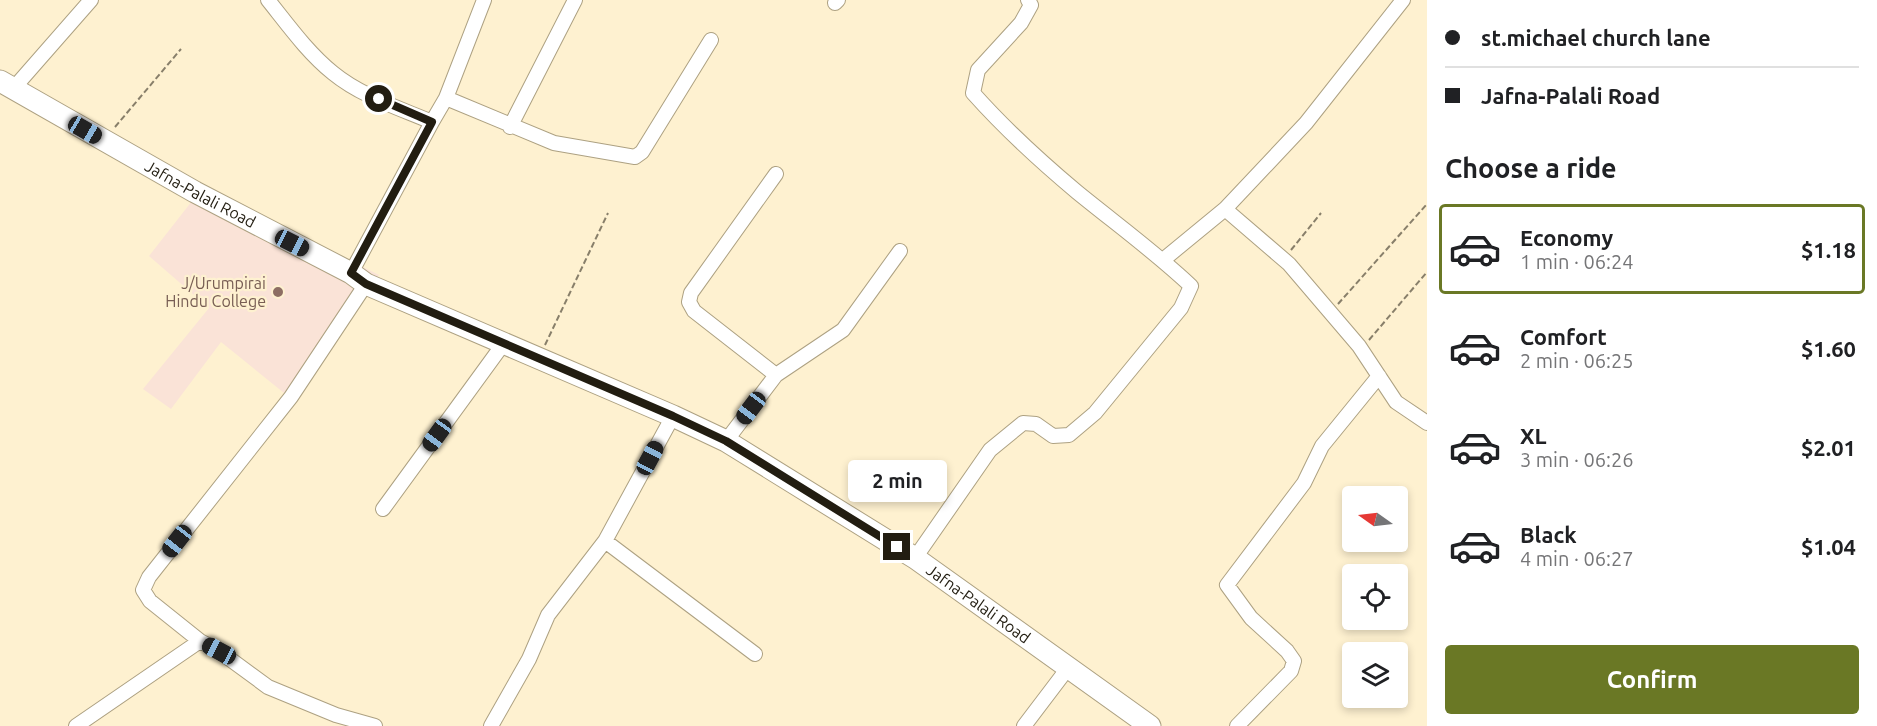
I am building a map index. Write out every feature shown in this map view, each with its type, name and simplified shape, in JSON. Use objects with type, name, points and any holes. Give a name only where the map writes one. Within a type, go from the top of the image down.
[{"type":"main road","name":"Jafna-Palali Road","points":[[6,85],[195,192],[359,279],[726,441],[915,558],[1150,726]]},
{"type":"street","points":[[6,85],[91,0]]},
{"type":"street","points":[[268,0],[306,46],[333,73],[361,91],[432,122]]},
{"type":"street","points":[[375,726],[336,715],[268,687],[219,651],[200,641],[150,601],[143,590],[149,577],[291,397],[359,279],[432,122],[446,98],[484,0]]},
{"type":"street","points":[[510,126],[574,0]]},
{"type":"street","points":[[915,558],[990,450],[1023,423],[1036,424],[1053,436],[1069,435],[1095,413],[1181,308],[1191,286],[1163,260],[1076,191],[1001,124],[973,93],[978,70],[1021,23],[1031,5],[1028,0]]},
{"type":"street","points":[[1163,260],[1226,209],[1306,123],[1403,0]]},
{"type":"street","points":[[446,98],[554,143],[635,157],[642,152],[711,40]]},
{"type":"street","points":[[776,174],[691,292],[689,302],[694,311],[776,375]]},
{"type":"street","points":[[1226,209],[1283,260],[1330,313],[1361,349],[1396,402],[1427,423]]},
{"type":"street","points":[[726,441],[776,375],[843,330],[900,251]]},
{"type":"street","points":[[383,509],[504,343]]},
{"type":"street","points":[[1238,726],[1291,671],[1294,661],[1287,651],[1251,618],[1227,585],[1304,483],[1322,446],[1379,376]]},
{"type":"street","points":[[491,726],[529,659],[548,615],[605,542],[673,416]]},
{"type":"street","points":[[605,542],[755,654]]},
{"type":"street","points":[[76,726],[200,641]]},
{"type":"street","points":[[1024,726],[1068,668]]},
{"type":"path","points":[[103,140],[181,49]]},
{"type":"path","points":[[1330,313],[1427,204]]},
{"type":"path","points":[[539,358],[608,213]]},
{"type":"path","points":[[1283,260],[1321,213]]},
{"type":"path","points":[[1361,349],[1427,272]]},
{"type":"shaded area","name":"J/Urumpirai Hindu College","points":[[203,187],[379,275],[284,393],[221,342],[171,409],[143,389],[209,308],[149,256]]},
{"type":"place","name":"J/Urumpirai Hindu College","points":[[278,292]]},
{"type":"route","points":[[379,99],[432,122],[351,273],[366,284],[726,441],[897,547]]}]
